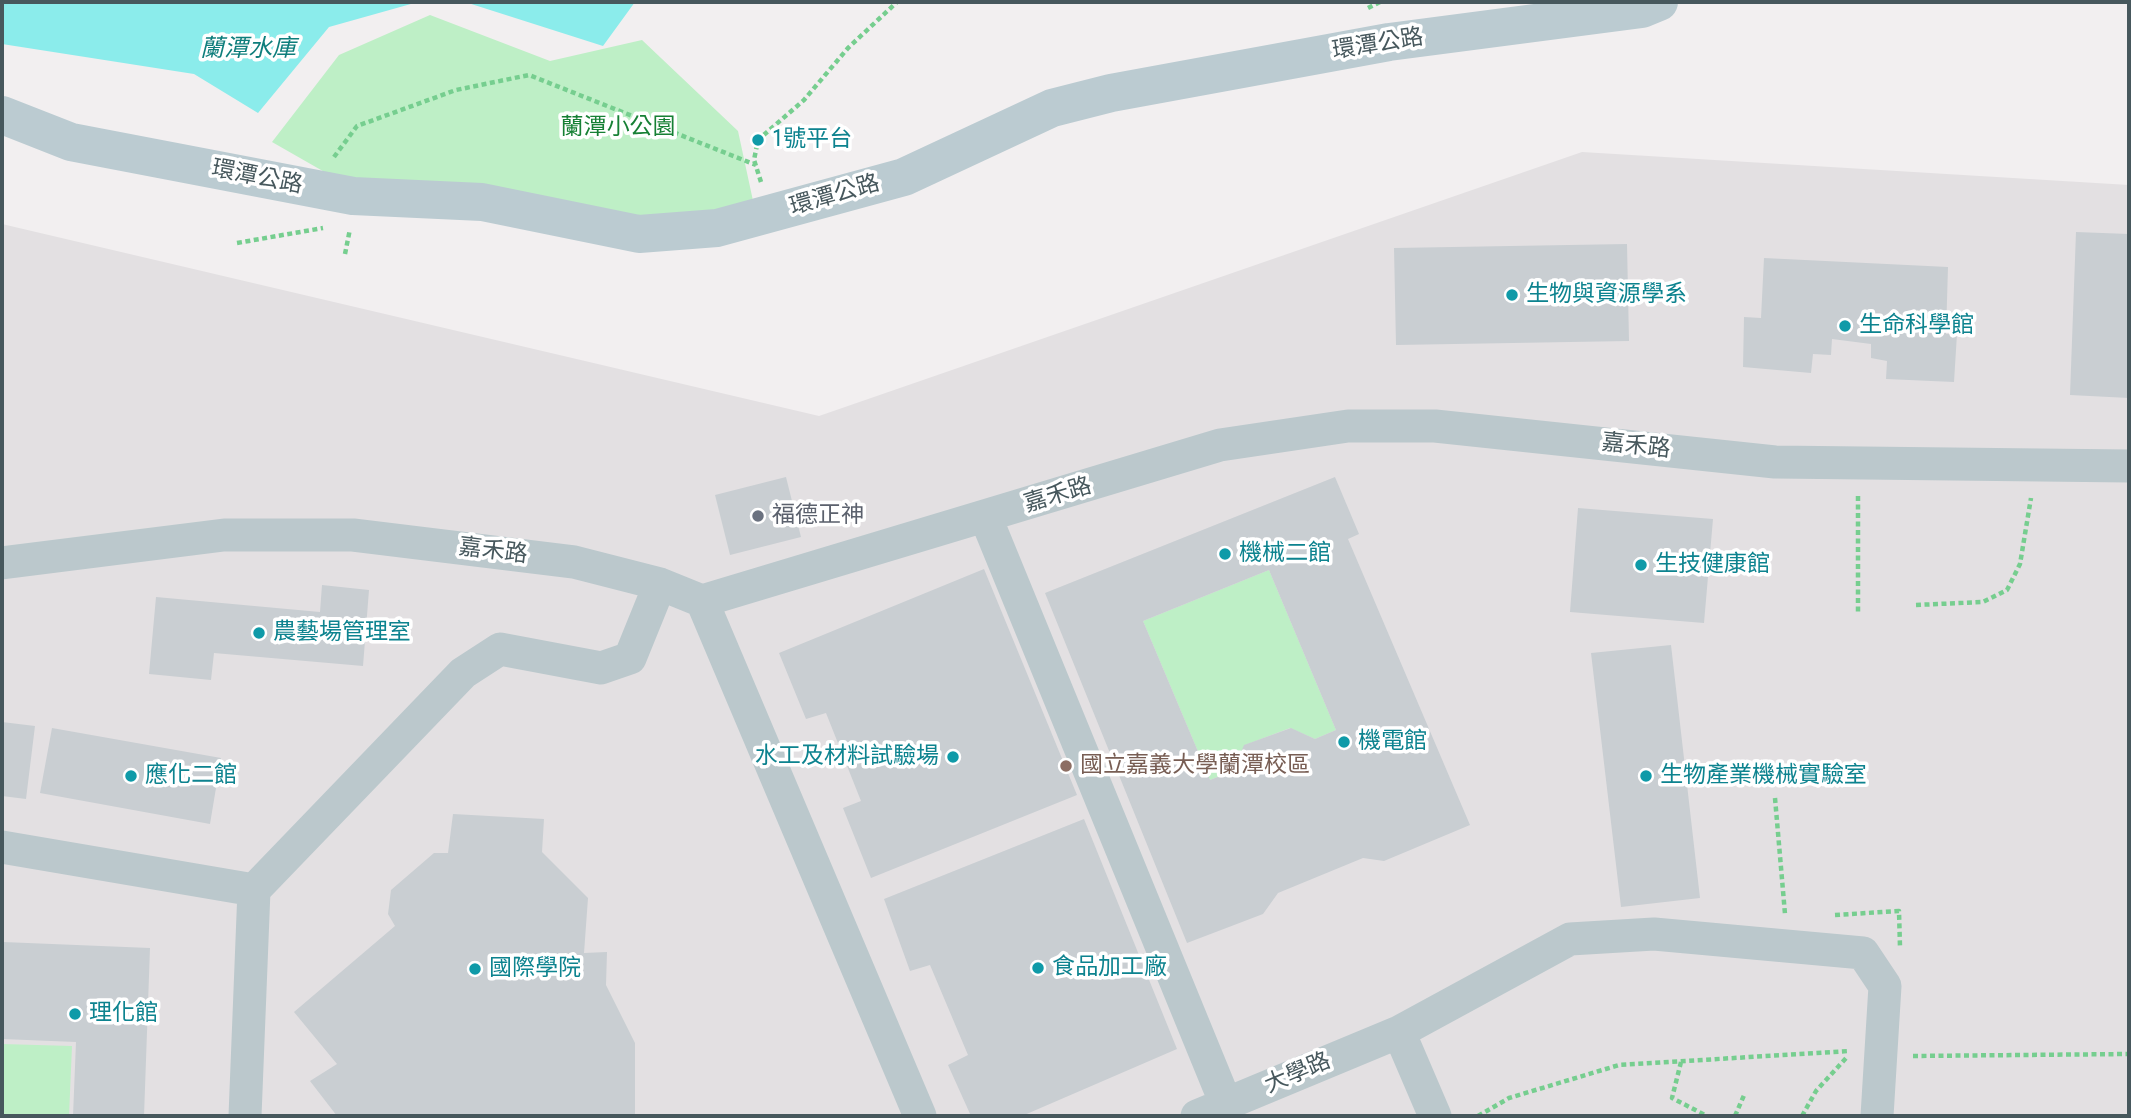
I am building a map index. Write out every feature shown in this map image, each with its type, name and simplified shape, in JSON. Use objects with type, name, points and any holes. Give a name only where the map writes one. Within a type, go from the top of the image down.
[{"type":"street","name":"環潭公路","points":[[2,115],[71,142],[352,196],[482,202],[639,234],[717,228],[904,177],[1052,108],[1111,93],[1389,42],[1642,9],[1659,2]]},
{"type":"street","name":"嘉禾路","points":[[2,563],[224,535],[353,535],[574,562],[660,584],[702,601],[1220,446],[1348,426],[1435,426],[1775,462],[2129,466]]},
{"type":"street","points":[[986,518],[1212,1110]]},
{"type":"street","points":[[245,1116],[254,890],[463,673],[500,649],[601,668],[630,658],[660,584]]},
{"type":"street","points":[[702,601],[920,1116]]},
{"type":"street","points":[[2,847],[254,890]]},
{"type":"street","name":"大學路","points":[[1212,1110],[1399,1032],[1570,939],[1654,934],[1863,953],[1885,986],[1877,1116]]},
{"type":"street","points":[[1399,1032],[1435,1116]]},
{"type":"path","points":[[329,163],[357,126],[456,90],[530,75],[755,163],[758,140],[804,100],[848,48],[897,2]]},
{"type":"path","points":[[345,254],[351,220]]},
{"type":"path","points":[[237,243],[325,227]]},
{"type":"path","points":[[1858,464],[1858,614]]},
{"type":"path","points":[[1916,604],[1983,602],[2007,590],[2020,564],[2036,466]]},
{"type":"path","points":[[1478,1116],[1509,1098],[1619,1065],[1852,1051],[1816,1091],[1802,1116]]},
{"type":"path","points":[[1681,1062],[1672,1098],[1707,1116]]},
{"type":"path","points":[[1735,1116],[1745,1093]]},
{"type":"shaded area","name":"國立嘉義大學蘭潭校區","points":[[1582,152],[2129,185],[2129,1116],[2,1116],[2,224],[819,416]]},
{"type":"green space","name":"蘭潭小公園","points":[[430,15],[550,61],[642,40],[738,131],[755,210],[645,217],[335,178],[272,142],[339,55]]},
{"type":"green space","points":[[1269,570],[1336,730],[1315,739],[1290,728],[1245,745],[1233,771],[1210,780],[1143,621]]},
{"type":"green space","points":[[2,1044],[72,1046],[69,1116],[2,1116]]},
{"type":"water","name":"蘭潭水庫","points":[[2,2],[418,2],[329,27],[258,113],[194,74],[2,44]]},
{"type":"water","points":[[465,2],[635,2],[603,46]]},
{"type":"building","points":[[2076,232],[2129,234],[2129,398],[2070,395]]},
{"type":"building","name":"生物與資源學系","points":[[1627,244],[1629,341],[1396,345],[1394,248]]},
{"type":"building","name":"生命科學館","points":[[1764,258],[1948,267],[1946,334],[1957,334],[1954,382],[1886,379],[1887,361],[1871,358],[1871,344],[1832,339],[1831,355],[1813,354],[1811,373],[1743,367],[1744,317],[1761,318]]},
{"type":"building","name":"福德正神","points":[[786,477],[801,537],[730,555],[715,495]]},
{"type":"building","name":"機電館","points":[[1335,477],[1359,534],[1348,539],[1470,825],[1384,861],[1363,858],[1278,893],[1263,914],[1187,943],[1045,593]],"holes":[[[1269,570],[1336,730],[1315,739],[1291,728],[1244,745],[1233,771],[1210,780],[1143,621]]]},
{"type":"building","name":"生技健康館","points":[[1578,508],[1713,519],[1704,623],[1570,612]]},
{"type":"building","name":"水工及材料試驗場","points":[[984,569],[1077,795],[871,878],[843,808],[861,801],[826,713],[806,719],[779,653]]},
{"type":"building","name":"農藝場管理室","points":[[322,585],[369,590],[363,666],[214,653],[211,680],[149,674],[156,597],[320,612]]},
{"type":"building","name":"生物產業機械實驗室","points":[[1671,645],[1700,898],[1621,907],[1591,653]]},
{"type":"building","points":[[2,722],[35,726],[26,799],[2,796]]},
{"type":"building","name":"應化二館","points":[[52,728],[221,758],[210,824],[40,793]]},
{"type":"building","name":"國際學院","points":[[453,814],[544,819],[542,852],[588,898],[584,953],[607,952],[606,985],[635,1043],[635,1116],[337,1116],[310,1081],[337,1064],[294,1012],[395,926],[388,914],[391,890],[434,853],[448,853]]},
{"type":"building","name":"食品加工廠","points":[[1084,819],[1177,1049],[1022,1116],[971,1116],[948,1065],[968,1055],[930,965],[910,971],[884,899]]},
{"type":"building","name":"理化館","points":[[3,942],[150,948],[144,1116],[73,1116],[76,1042],[2,1039]]},
{"type":"place","name":"1號平台","points":[[758,140]]},
{"type":"place","name":"生物與資源學系","points":[[1512,295]]},
{"type":"place","name":"生命科學館","points":[[1845,326]]},
{"type":"place","name":"福德正神","points":[[758,516]]},
{"type":"place","name":"機械二館","points":[[1225,554]]},
{"type":"place","name":"生技健康館","points":[[1641,565]]},
{"type":"place","name":"農藝場管理室","points":[[259,633]]},
{"type":"place","name":"機電館","points":[[1344,742]]},
{"type":"place","name":"水工及材料試驗場","points":[[953,757]]},
{"type":"place","name":"國立嘉義大學蘭潭校區","points":[[1066,766]]},
{"type":"place","name":"應化二館","points":[[131,776]]},
{"type":"place","name":"生物產業機械實驗室","points":[[1646,776]]},
{"type":"place","name":"食品加工廠","points":[[1038,968]]},
{"type":"place","name":"國際學院","points":[[475,969]]},
{"type":"place","name":"理化館","points":[[75,1014]]}]
